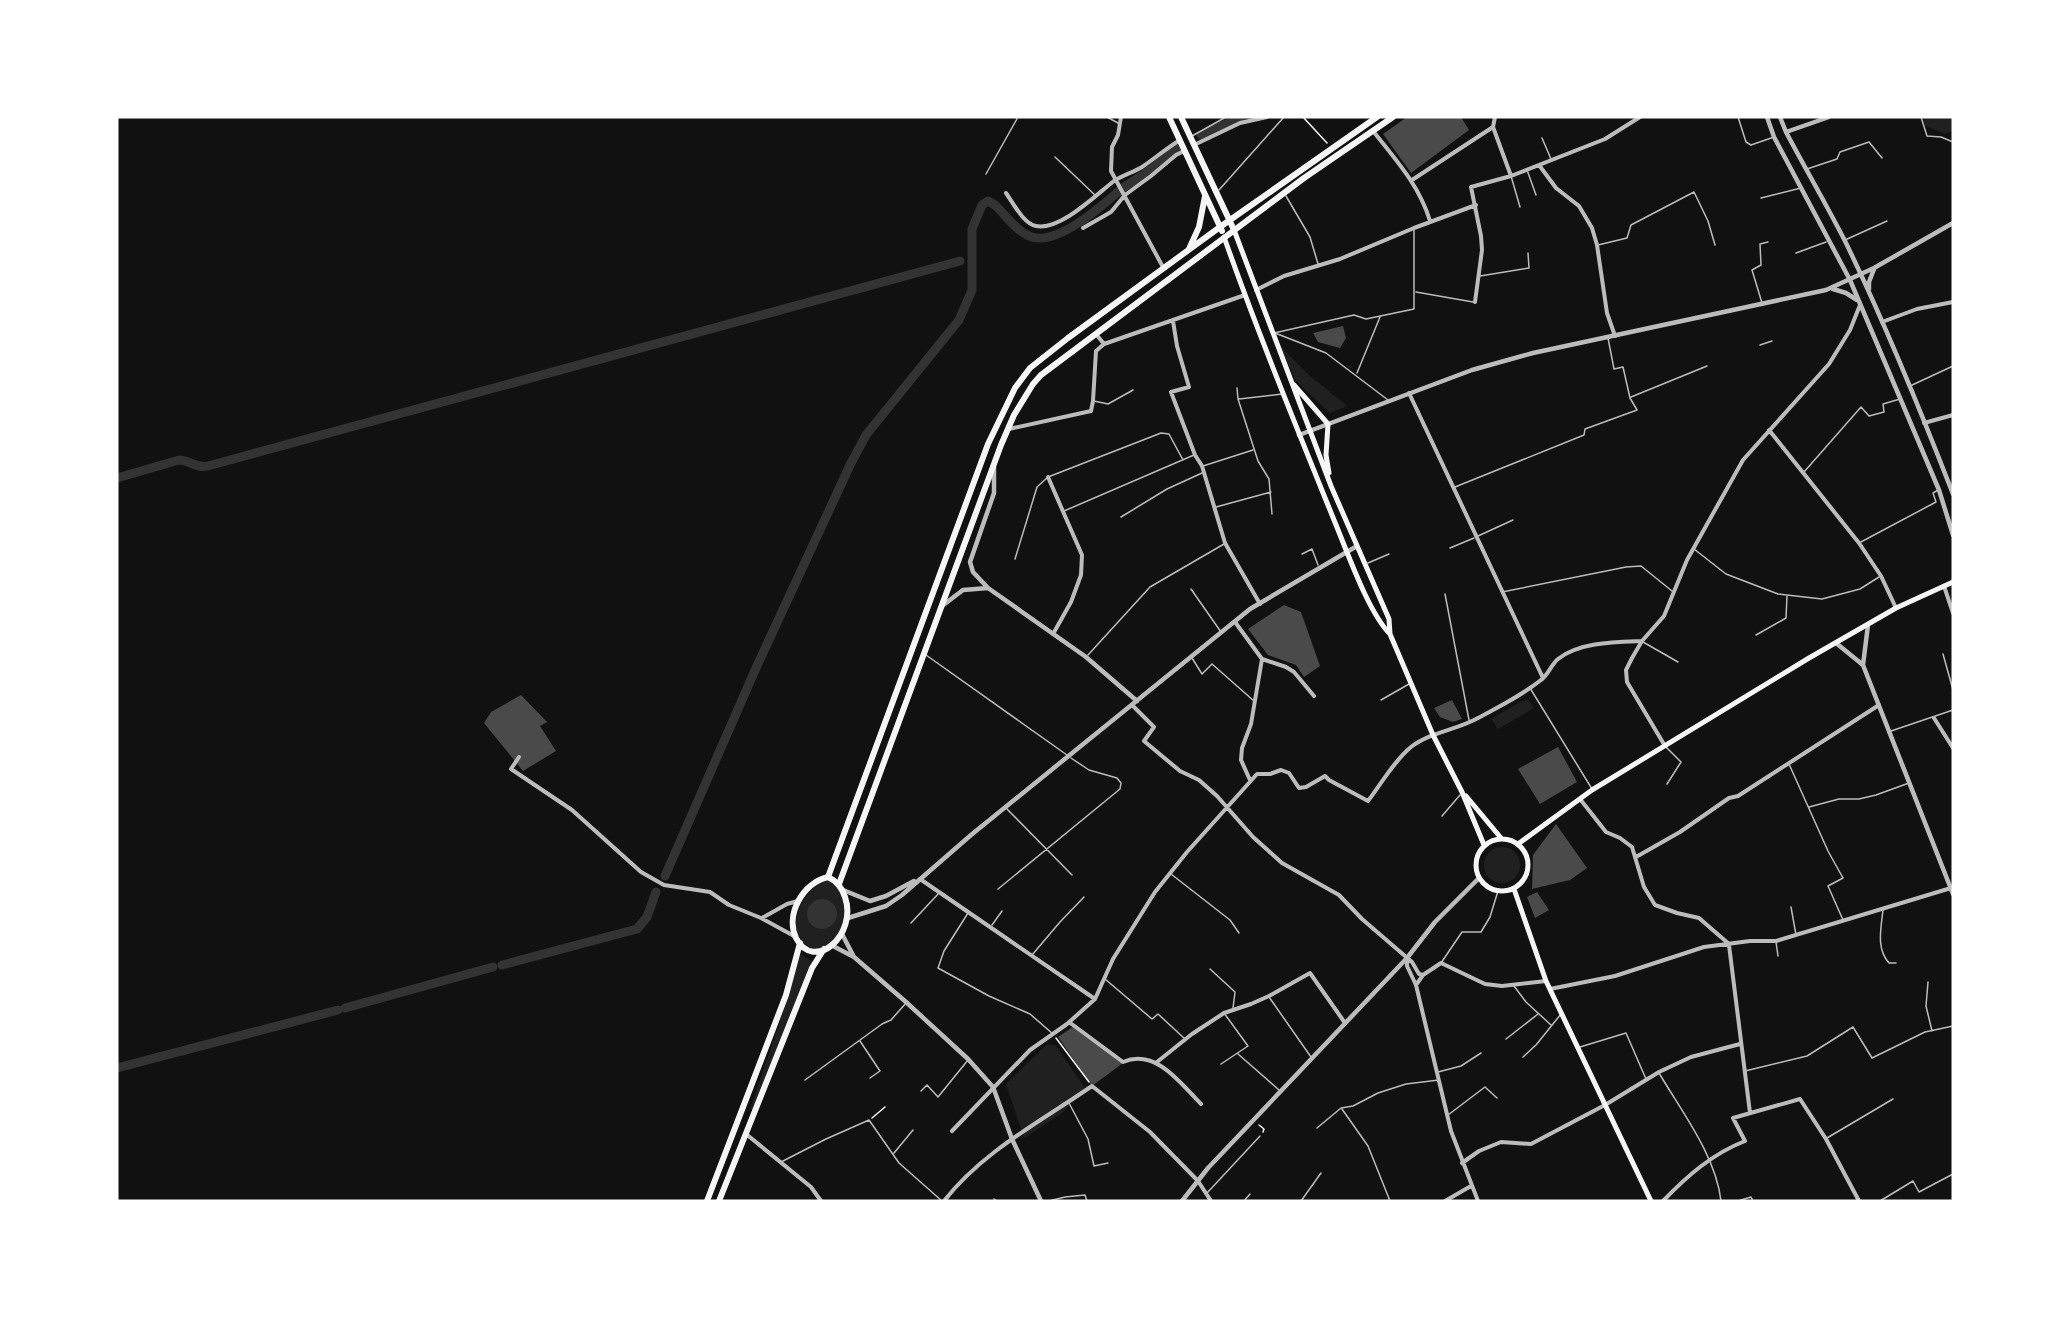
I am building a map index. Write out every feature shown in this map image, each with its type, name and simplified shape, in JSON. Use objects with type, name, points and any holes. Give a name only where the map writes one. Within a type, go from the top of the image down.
[{"type":"main road","points":[[1169,117],[1220,227],[1282,394],[1347,552],[1379,623],[1390,634]]},
{"type":"main road","points":[[1181,117],[1234,230],[1255,291],[1331,486],[1389,619],[1390,634],[1433,735],[1462,792],[1484,845]]},
{"type":"main road","points":[[828,877],[988,444],[1015,388],[1030,368],[1061,344],[1220,227],[1377,117]]},
{"type":"main road","points":[[841,887],[994,466],[1018,408],[1033,384],[1060,359],[1224,237],[1393,117]]},
{"type":"main road","points":[[1368,123],[1373,131]]},
{"type":"main road","points":[[1188,251],[1199,226],[1205,195]]},
{"type":"main road","points":[[1291,382],[1328,424],[1326,455],[1331,486]]},
{"type":"main road","points":[[1518,844],[1592,790],[1836,643],[1896,608],[1953,582]]},
{"type":"main road","points":[[1462,792],[1501,838]]},
{"type":"main road","points":[[1501,838],[1518,844],[1528,859],[1529,868],[1526,876],[1514,889],[1498,891],[1490,889],[1479,878],[1476,869],[1476,861],[1484,845],[1501,838]]},
{"type":"main road","points":[[828,877],[841,887],[847,903],[848,918],[842,934],[831,945],[812,952],[800,944],[792,924],[799,900],[806,889],[818,880],[828,877]]},
{"type":"main road","points":[[1514,889],[1546,981],[1651,1201]]},
{"type":"main road","points":[[707,1201],[786,995],[800,944]]},
{"type":"main road","points":[[719,1201],[812,968],[825,949]]},
{"type":"street","points":[[1121,117],[1118,135],[1112,147],[1111,171],[1164,270]]},
{"type":"street","points":[[1194,144],[1240,123],[1267,117]]},
{"type":"street","points":[[1495,117],[1493,127],[1511,176]]},
{"type":"street","points":[[1476,302],[1482,250],[1476,205],[1471,187],[1511,176],[1605,139],[1640,117]]},
{"type":"street","points":[[1767,117],[1774,136],[1850,280],[1939,490],[1953,535]]},
{"type":"street","points":[[1780,117],[1861,275],[1950,480],[1953,494]]},
{"type":"street","points":[[1786,132],[1829,117]]},
{"type":"street","points":[[1412,180],[1493,127]]},
{"type":"street","points":[[1373,131],[1412,180],[1424,201],[1430,222]]},
{"type":"street","points":[[1006,193],[1029,224],[1039,227],[1067,217],[1097,197],[1115,181],[1141,168],[1181,140]]},
{"type":"street","points":[[1083,228],[1111,212],[1125,195],[1176,155],[1185,151]]},
{"type":"street","points":[[1539,165],[1556,188],[1579,206],[1592,228],[1597,245],[1607,313],[1615,336]]},
{"type":"street","points":[[1255,291],[1284,276],[1340,260],[1414,228],[1476,205]]},
{"type":"street","points":[[1299,435],[1472,370],[1533,353],[1830,289],[1861,275],[1953,224]]},
{"type":"street","points":[[1870,295],[1869,282],[1874,268]]},
{"type":"street","points":[[1855,292],[1866,287]]},
{"type":"street","points":[[1830,289],[1846,293],[1860,303]]},
{"type":"street","points":[[1008,430],[1091,411],[1096,351],[1104,344],[1245,295]]},
{"type":"street","points":[[1881,322],[1917,309],[1953,302]]},
{"type":"street","points":[[1665,746],[1627,682],[1626,670],[1642,641],[1664,616],[1693,548],[1743,460],[1829,364],[1850,330],[1860,303]]},
{"type":"street","points":[[1173,321],[1176,346],[1189,387],[1171,392],[1195,454],[1202,466],[1225,543],[1260,604]]},
{"type":"street","points":[[1095,333],[1104,344]]},
{"type":"street","points":[[1409,393],[1543,679]]},
{"type":"street","points":[[1924,423],[1953,415]]},
{"type":"street","points":[[1769,430],[1859,543],[1881,576],[1896,608]]},
{"type":"street","points":[[994,466],[994,493],[970,562],[973,572],[988,588],[1086,657],[1134,703],[1154,727],[1144,741],[1180,771],[1199,780],[1253,837],[1282,863],[1339,895],[1412,962],[1419,974],[1423,975]]},
{"type":"street","points":[[1048,477],[1082,555],[1081,575],[1071,603],[1053,634]]},
{"type":"street","points":[[848,918],[886,906],[902,895],[919,878],[1235,622],[1260,604],[1357,546]]},
{"type":"street","points":[[1944,586],[1953,613]]},
{"type":"street","points":[[942,606],[963,590],[988,588]]},
{"type":"street","points":[[1235,622],[1262,659],[1294,672],[1314,696]]},
{"type":"street","points":[[1550,989],[1615,976],[1704,947],[1750,941],[1776,941],[1952,891],[1863,665],[1868,625]]},
{"type":"street","points":[[952,1131],[1030,1050],[1053,1035],[1095,999],[1113,959],[1170,874],[1257,774],[1270,774],[1281,770],[1288,773],[1299,788],[1306,787],[1325,776],[1368,801],[1411,747],[1433,735],[1469,722],[1530,687],[1543,679],[1551,666],[1562,656],[1594,644],[1642,641]]},
{"type":"street","points":[[1836,643],[1863,665]]},
{"type":"street","points":[[1250,780],[1241,760],[1242,748],[1256,703],[1262,659]]},
{"type":"street","points":[[1636,857],[1680,832],[1729,798],[1738,796],[1879,705]]},
{"type":"street","points":[[1934,717],[1953,748]]},
{"type":"street","points":[[519,756],[511,769],[572,810],[635,868],[664,885],[710,892],[729,905],[761,918],[796,937]]},
{"type":"street","points":[[1580,799],[1606,832],[1632,847],[1644,887],[1655,905],[1699,918],[1729,945],[1750,1113]]},
{"type":"street","points":[[1946,877],[1953,873]]},
{"type":"street","points":[[841,887],[870,901],[885,896],[919,878]]},
{"type":"street","points":[[919,878],[1095,999]]},
{"type":"street","points":[[1182,1201],[1198,1181],[1407,958],[1435,922],[1479,878]]},
{"type":"street","points":[[761,918],[799,900]]},
{"type":"street","points":[[842,934],[854,957]]},
{"type":"street","points":[[831,945],[854,957],[906,1002],[968,1059],[993,1087],[1012,1139],[1041,1201]]},
{"type":"street","points":[[1407,958],[1407,966],[1416,985],[1448,1116],[1462,1163],[1478,1201]]},
{"type":"street","points":[[1416,985],[1423,975],[1441,963],[1485,984],[1502,986],[1546,981]]},
{"type":"street","points":[[1157,1062],[1224,1012],[1269,996],[1310,973],[1345,1023]]},
{"type":"street","points":[[1069,1022],[1123,1062],[1134,1058],[1157,1062],[1201,1104]]},
{"type":"street","points":[[1462,1163],[1479,1151],[1501,1142],[1531,1144],[1605,1105],[1659,1072],[1691,1057],[1740,1044]]},
{"type":"street","points":[[943,1201],[968,1172],[993,1151],[1092,1086],[1150,1132],[1198,1181],[1212,1201]]},
{"type":"street","points":[[1663,1201],[1710,1159],[1726,1149],[1745,1142],[1732,1118],[1800,1099],[1826,1139],[1859,1201]]},
{"type":"street","points":[[746,1134],[811,1187],[821,1201]]},
{"type":"street","points":[[1445,1201],[1471,1186]]},
{"type":"lane","points":[[986,174],[1018,117]]},
{"type":"lane","points":[[1107,117],[1119,124]]},
{"type":"lane","points":[[1190,137],[1226,117]]},
{"type":"lane","points":[[1216,193],[1284,117]]},
{"type":"lane","points":[[1738,117],[1746,141],[1751,145],[1774,136]]},
{"type":"lane","points":[[1921,117],[1927,136],[1941,137],[1953,142]]},
{"type":"lane","points":[[1542,138],[1552,160]]},
{"type":"lane","points":[[1806,170],[1837,159],[1840,152],[1869,142],[1882,158]]},
{"type":"lane","points":[[1055,158],[1097,197]]},
{"type":"lane","points":[[1527,170],[1536,195]]},
{"type":"lane","points":[[1511,176],[1521,207]]},
{"type":"lane","points":[[1761,198],[1802,188]]},
{"type":"lane","points":[[1597,245],[1627,238],[1631,225],[1694,192],[1708,221],[1715,244]]},
{"type":"lane","points":[[1284,193],[1310,237],[1319,266]]},
{"type":"lane","points":[[1844,241],[1887,221]]},
{"type":"lane","points":[[1273,333],[1354,315],[1366,319],[1414,309],[1414,228]]},
{"type":"lane","points":[[1796,253],[1830,240]]},
{"type":"lane","points":[[1762,304],[1752,270],[1761,265],[1760,244],[1768,242]]},
{"type":"lane","points":[[1479,276],[1529,268],[1528,253]]},
{"type":"lane","points":[[1415,292],[1476,302]]},
{"type":"lane","points":[[1356,374],[1381,316]]},
{"type":"lane","points":[[1273,333],[1326,353],[1389,400]]},
{"type":"lane","points":[[1454,488],[1584,435],[1585,429],[1637,410],[1630,398],[1623,367],[1614,369],[1608,337]]},
{"type":"lane","points":[[1760,345],[1772,341]]},
{"type":"lane","points":[[1630,398],[1707,366]]},
{"type":"lane","points":[[1909,386],[1953,366]]},
{"type":"lane","points":[[1237,387],[1238,399],[1254,450],[1269,479],[1272,514]]},
{"type":"lane","points":[[1093,401],[1108,404],[1133,390]]},
{"type":"lane","points":[[1238,399],[1282,394]]},
{"type":"lane","points":[[1803,473],[1861,407],[1869,416],[1884,412],[1883,405],[1900,399]]},
{"type":"lane","points":[[1015,559],[1037,487],[1048,477],[1161,433],[1169,434],[1184,460]]},
{"type":"lane","points":[[1202,466],[1254,450]]},
{"type":"lane","points":[[1064,511],[1195,454]]},
{"type":"lane","points":[[1121,517],[1167,489],[1204,472]]},
{"type":"lane","points":[[1859,543],[1936,502],[1933,493],[1939,490]]},
{"type":"lane","points":[[1215,508],[1271,492]]},
{"type":"lane","points":[[1450,548],[1513,520]]},
{"type":"lane","points":[[1086,657],[1150,587],[1225,543]]},
{"type":"lane","points":[[1693,548],[1726,574],[1778,594],[1822,599],[1860,589],[1881,576]]},
{"type":"lane","points":[[1302,554],[1312,549],[1320,568]]},
{"type":"lane","points":[[1364,565],[1389,554]]},
{"type":"lane","points":[[1501,592],[1641,566],[1673,592]]},
{"type":"lane","points":[[1191,590],[1221,633]]},
{"type":"lane","points":[[1444,594],[1469,722]]},
{"type":"lane","points":[[1756,635],[1786,618],[1787,595]]},
{"type":"lane","points":[[1642,641],[1678,662]]},
{"type":"lane","points":[[924,654],[1089,770],[1117,778],[1121,783],[1120,789],[998,889]]},
{"type":"lane","points":[[1943,654],[1953,690]]},
{"type":"lane","points":[[1191,657],[1202,674],[1212,664],[1256,703]]},
{"type":"lane","points":[[1381,700],[1412,683]]},
{"type":"lane","points":[[1530,687],[1592,790]]},
{"type":"lane","points":[[1890,731],[1953,710]]},
{"type":"lane","points":[[1665,746],[1682,762],[1667,783]]},
{"type":"lane","points":[[1789,763],[1827,851],[1843,878],[1828,886],[1844,921]]},
{"type":"lane","points":[[1809,807],[1839,799],[1859,799],[1876,795],[1910,782]]},
{"type":"lane","points":[[1442,816],[1462,792]]},
{"type":"lane","points":[[1006,807],[1072,875]]},
{"type":"lane","points":[[1170,874],[1230,920],[1239,933]]},
{"type":"lane","points":[[1441,963],[1462,932],[1481,932],[1490,917],[1498,891]]},
{"type":"lane","points":[[911,923],[940,892]]},
{"type":"lane","points":[[1031,956],[1084,897]]},
{"type":"lane","points":[[1791,907],[1796,935]]},
{"type":"lane","points":[[1883,909],[1881,949],[1883,957],[1889,963],[1896,963]]},
{"type":"lane","points":[[991,928],[1002,911]]},
{"type":"lane","points":[[969,912],[944,951],[938,968],[989,996],[1030,1014],[1053,1035]]},
{"type":"lane","points":[[1776,941],[1778,956]]},
{"type":"lane","points":[[1210,969],[1235,992],[1233,1009]]},
{"type":"lane","points":[[1105,978],[1152,1019],[1158,1014],[1186,1040]]},
{"type":"lane","points":[[1928,982],[1926,1006],[1932,1031]]},
{"type":"lane","points":[[1513,985],[1551,1025]]},
{"type":"lane","points":[[1269,996],[1312,1059]]},
{"type":"lane","points":[[805,1080],[882,1024],[891,1020],[906,1002]]},
{"type":"lane","points":[[1221,1065],[1248,1046],[1224,1012]]},
{"type":"lane","points":[[1523,1057],[1562,1013]]},
{"type":"lane","points":[[1506,1039],[1539,1014]]},
{"type":"lane","points":[[1744,1072],[1807,1056],[1853,1027],[1872,1058],[1932,1031],[1953,1026]]},
{"type":"lane","points":[[1578,1048],[1626,1034],[1647,1079]]},
{"type":"lane","points":[[860,1040],[880,1071],[870,1078]]},
{"type":"lane","points":[[1237,1053],[1281,1092]]},
{"type":"lane","points":[[1437,1072],[1461,1066],[1481,1053]]},
{"type":"lane","points":[[921,1090],[927,1085],[938,1097],[968,1059]]},
{"type":"lane","points":[[1659,1072],[1710,1159],[1719,1186],[1721,1201]]},
{"type":"lane","points":[[1317,1128],[1341,1108],[1353,1106],[1378,1093],[1406,1084],[1440,1080]]},
{"type":"lane","points":[[1448,1116],[1485,1087],[1497,1098]]},
{"type":"lane","points":[[1826,1139],[1893,1099]]},
{"type":"lane","points":[[1069,1102],[1088,1139],[1094,1166],[1108,1162]]},
{"type":"lane","points":[[1341,1108],[1368,1146],[1390,1201]]},
{"type":"lane","points":[[781,1162],[869,1120],[893,1154],[915,1179],[943,1201]]},
{"type":"lane","points":[[893,1154],[913,1130]]},
{"type":"lane","points":[[1206,1194],[1260,1136]]},
{"type":"lane","points":[[1301,1201],[1321,1173]]},
{"type":"lane","points":[[1880,1201],[1913,1182],[1919,1192],[1953,1174]]},
{"type":"lane","points":[[1244,1201],[1250,1194]]},
{"type":"lane","points":[[1049,1201],[1085,1195],[1087,1201]]},
{"type":"lane","points":[[1738,1201],[1750,1197],[1754,1201]]},
{"type":"path","points":[[1303,117],[1333,149]]},
{"type":"path","points":[[1053,1035],[1092,1086]]},
{"type":"path","points":[[869,1120],[885,1107]]},
{"type":"path","points":[[1254,1121],[1264,1130],[1260,1136]]},
{"type":"shaded area","points":[[1923,117],[1953,117],[1953,130],[1945,134],[1925,126]]},
{"type":"shaded area","points":[[1281,347],[1309,375],[1347,406],[1330,413],[1295,380]]},
{"type":"shaded area","points":[[1528,700],[1534,708],[1498,729],[1491,719],[1520,702]]},
{"type":"shaded area","points":[[1502,847],[1515,852],[1520,865],[1515,878],[1502,883],[1489,878],[1484,865],[1489,852]]},
{"type":"shaded area","points":[[827,880],[837,887],[843,896],[845,918],[835,938],[826,946],[815,950],[804,944],[798,935],[797,914],[808,893]]},
{"type":"shaded area","points":[[822,899],[832,904],[837,914],[832,924],[822,929],[812,924],[807,914],[812,904]]},
{"type":"shaded area","points":[[800,954],[812,961],[753,1109],[750,1109],[786,1004]]},
{"type":"shaded area","points":[[1047,1044],[1056,1046],[1085,1088],[1062,1113],[1024,1138],[1006,1084]]},
{"type":"building","points":[[1407,117],[1461,117],[1469,130],[1411,173],[1383,134]]},
{"type":"building","points":[[1343,326],[1346,338],[1340,348],[1318,342],[1313,333]]},
{"type":"building","points":[[1284,605],[1301,612],[1320,666],[1304,677],[1296,665],[1268,655],[1248,629]]},
{"type":"building","points":[[521,695],[547,722],[540,726],[556,751],[523,771],[484,723],[491,712]]},
{"type":"building","points":[[1452,700],[1462,719],[1453,722],[1440,717],[1434,708]]},
{"type":"building","points":[[1558,747],[1577,782],[1540,804],[1518,769]]},
{"type":"building","points":[[1556,824],[1587,868],[1570,880],[1532,889],[1533,855]]},
{"type":"building","points":[[1537,892],[1549,910],[1535,918],[1527,897]]},
{"type":"building","points":[[1074,1026],[1123,1063],[1092,1086],[1058,1037]]},
{"type":"waterway","points":[[1201,135],[1241,117]]},
{"type":"waterway","points":[[665,876],[756,668],[851,463],[866,435],[959,320],[972,290],[972,229],[982,205],[988,201],[995,205],[1015,226],[1029,236],[1040,238],[1052,236],[1078,224],[1180,147]]},
{"type":"waterway","points":[[117,478],[179,460],[208,466],[960,261]]},
{"type":"waterway","points":[[502,965],[637,929],[647,917],[656,892]]},
{"type":"waterway","points":[[345,1008],[493,967]]},
{"type":"waterway","points":[[117,1068],[338,1010]]}]
